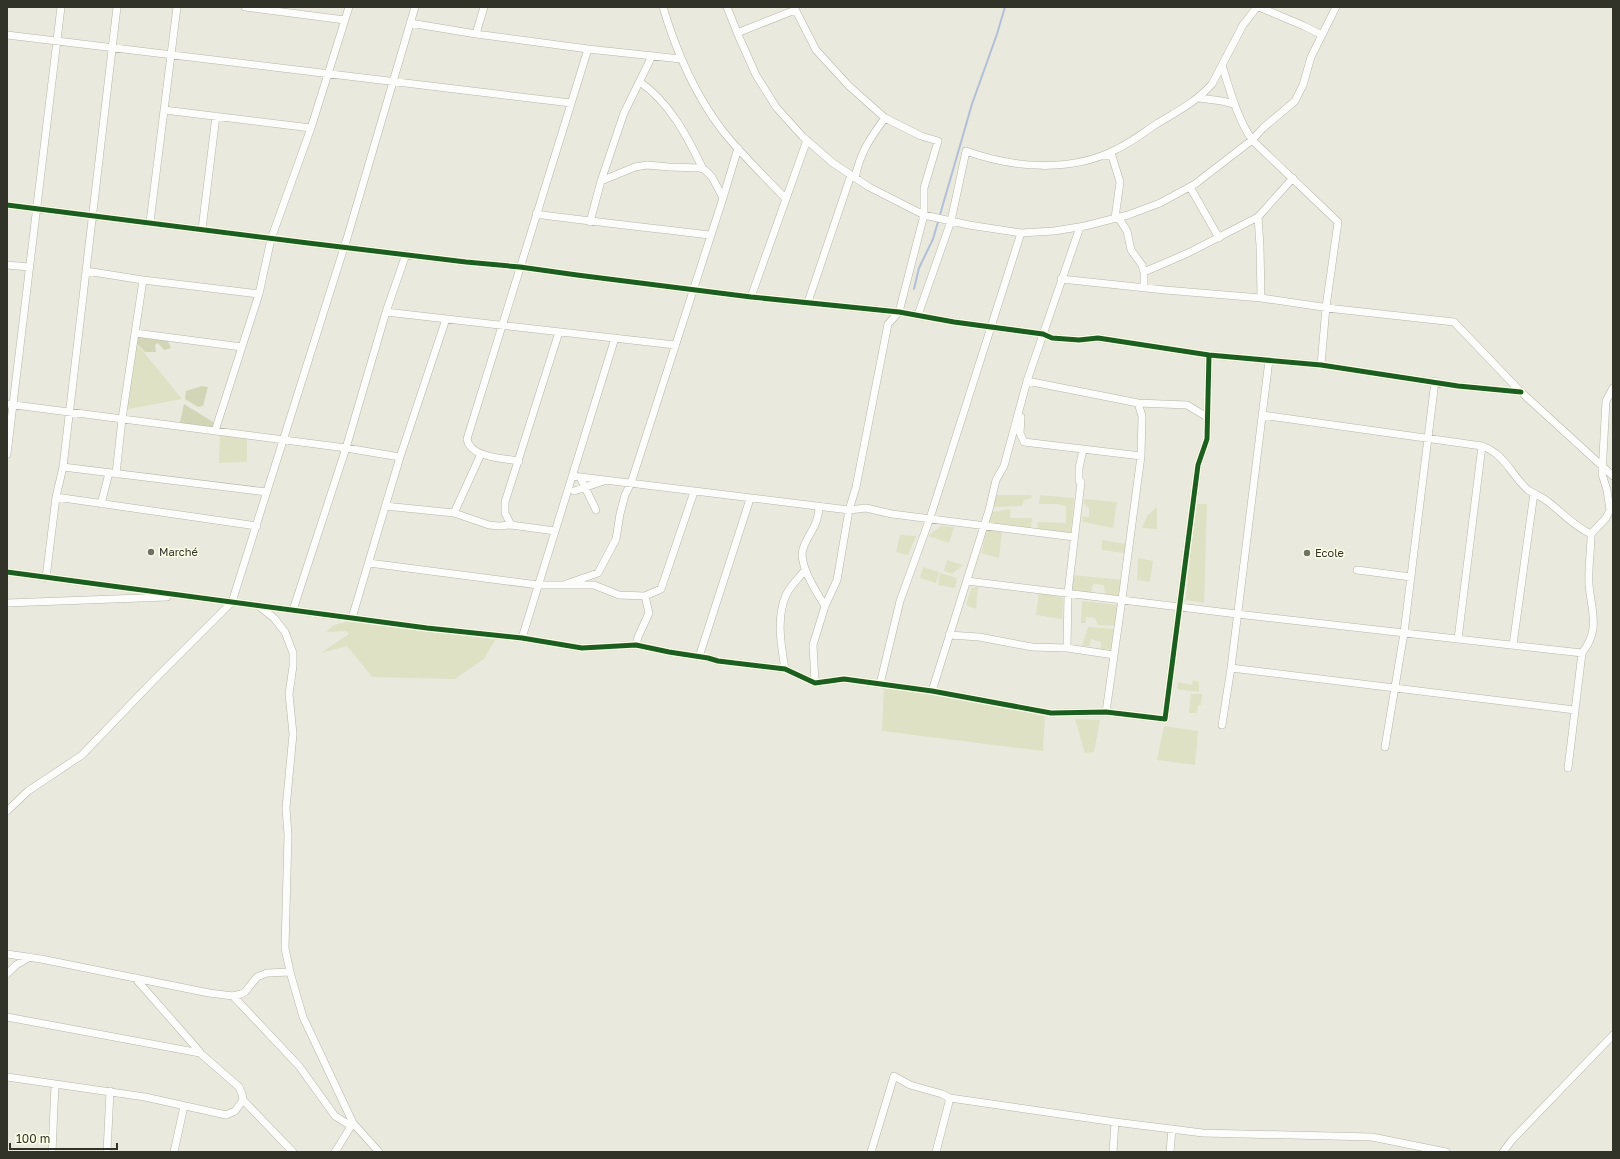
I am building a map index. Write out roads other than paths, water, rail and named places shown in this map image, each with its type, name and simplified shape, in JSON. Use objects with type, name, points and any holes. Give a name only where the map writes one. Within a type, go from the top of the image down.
[{"type":"street","points":[[7,454],[10,405],[29,267],[60,7]]},
{"type":"street","points":[[46,578],[56,497],[62,467],[69,412],[117,7]]},
{"type":"street","points":[[150,222],[177,7]]},
{"type":"street","points":[[245,7],[345,20]]},
{"type":"street","points":[[215,432],[259,294],[271,239],[311,128],[349,7]]},
{"type":"street","points":[[7,811],[28,791],[82,755],[232,602],[344,247],[415,7]]},
{"type":"street","points":[[476,34],[484,7]]},
{"type":"street","points":[[663,7],[681,59],[698,94],[722,129],[786,199]]},
{"type":"street","points":[[727,7],[756,75],[776,107],[807,140],[833,163],[869,187],[924,214],[969,225],[1021,233],[1080,227],[1117,217],[1128,216],[1160,203],[1190,187],[1252,140],[1263,128],[1295,101],[1303,85],[1311,57],[1336,7]]},
{"type":"street","points":[[918,315],[951,221],[966,151],[1003,161],[1055,165],[1069,165],[1101,156],[1116,150],[1142,135],[1199,98],[1212,84],[1243,25],[1258,7],[1322,35]]},
{"type":"street","points":[[737,33],[794,8],[798,13],[816,50],[849,86],[885,118],[921,136],[938,141],[924,188],[924,214],[899,312],[888,324],[856,487],[849,510],[837,580],[825,606],[813,645],[815,683]]},
{"type":"street","points":[[410,23],[476,34],[588,49],[681,59]]},
{"type":"street","points":[[7,35],[571,103]]},
{"type":"street","points":[[519,461],[480,454],[472,448],[467,439],[588,49]]},
{"type":"street","points":[[590,222],[601,181],[624,113],[652,56]]},
{"type":"street","points":[[1222,65],[1234,104],[1252,140],[1294,178],[1338,222],[1326,307],[1321,365]]},
{"type":"street","points":[[640,82],[654,92],[674,115],[703,169],[712,177],[723,198]]},
{"type":"street","points":[[1199,98],[1234,104]]},
{"type":"street","points":[[164,110],[311,128]]},
{"type":"street","points":[[202,229],[216,116]]},
{"type":"street","points":[[808,302],[863,151],[885,118]]},
{"type":"street","points":[[751,298],[807,140]]},
{"type":"street","points":[[566,584],[598,573],[616,539],[625,495],[631,483],[738,148]]},
{"type":"street","points":[[1101,156],[1112,156],[1120,182],[1117,217],[1127,231],[1131,250],[1142,265],[1144,272],[1144,288]]},
{"type":"street","points":[[601,181],[623,171],[647,164],[703,169]]},
{"type":"street","points":[[1144,272],[1188,253],[1258,217],[1294,178]]},
{"type":"street","points":[[1190,187],[1218,238]]},
{"type":"street","points":[[7,205],[150,222],[271,239],[520,267],[751,298],[808,302],[899,312],[954,322],[1043,334],[1052,338],[1079,340],[1098,338],[1209,355],[1321,365],[1435,381],[1458,386],[1521,392]]},
{"type":"street","points":[[536,214],[590,222],[648,227],[710,235]]},
{"type":"street","points":[[1258,217],[1261,298]]},
{"type":"street","points":[[932,691],[989,510],[996,480],[1004,466],[1027,381],[1080,227]]},
{"type":"street","points":[[880,684],[900,601],[930,518],[1021,233]]},
{"type":"street","points":[[294,610],[346,448],[386,312],[406,254]]},
{"type":"street","points":[[7,265],[29,267]]},
{"type":"street","points":[[86,271],[143,280],[259,294]]},
{"type":"street","points":[[1061,279],[1261,298],[1454,322],[1521,392],[1613,476]]},
{"type":"street","points":[[102,504],[113,473],[143,280]]},
{"type":"street","points":[[386,312],[675,345]]},
{"type":"street","points":[[352,618],[400,457],[446,319]]},
{"type":"street","points":[[135,332],[242,347]]},
{"type":"street","points":[[511,525],[505,513],[505,508],[559,332]]},
{"type":"street","points":[[522,638],[555,531],[576,477],[615,338]]},
{"type":"street","points":[[7,572],[427,628],[522,638],[582,648],[636,645],[718,661],[785,669],[815,683],[844,679],[932,691],[1051,713],[1106,712],[1165,719],[1198,465],[1207,439],[1209,355]]},
{"type":"street","points":[[1222,725],[1231,668],[1269,360]]},
{"type":"street","points":[[1027,381],[1138,404],[1187,405],[1207,417]]},
{"type":"street","points":[[1385,747],[1404,632],[1435,381]]},
{"type":"street","points":[[1568,768],[1582,653],[1590,642],[1593,626],[1594,608],[1589,585],[1591,534],[1606,518],[1610,510],[1607,490],[1602,476],[1606,401],[1613,388]]},
{"type":"street","points":[[1021,403],[1020,433],[1024,442],[1141,456]]},
{"type":"street","points":[[1106,712],[1141,456],[1142,416],[1138,404]]},
{"type":"street","points":[[10,405],[346,448],[400,457]]},
{"type":"street","points":[[1262,415],[1428,437],[1490,448],[1498,454],[1528,490],[1548,502],[1578,527],[1591,534]]},
{"type":"street","points":[[1458,639],[1482,446]]},
{"type":"street","points":[[1067,648],[1068,593],[1081,482],[1079,481],[1079,468],[1083,450]]},
{"type":"street","points":[[454,513],[480,454]]},
{"type":"street","points":[[62,467],[266,492]]},
{"type":"street","points":[[576,477],[849,510],[866,508],[892,514],[1074,537]]},
{"type":"street","points":[[576,477],[586,487],[596,510]]},
{"type":"street","points":[[574,491],[606,480]]},
{"type":"street","points":[[369,563],[538,585],[594,585],[619,595],[645,596],[661,589],[694,492]]},
{"type":"street","points":[[1513,645],[1534,493]]},
{"type":"street","points":[[56,497],[257,526]]},
{"type":"street","points":[[699,657],[750,499]]},
{"type":"street","points":[[385,506],[454,513],[489,525],[511,525],[555,531]]},
{"type":"street","points":[[819,506],[819,514],[814,528],[802,550],[805,570],[825,606]]},
{"type":"street","points":[[785,669],[780,639],[782,611],[786,594],[805,570]]},
{"type":"street","points":[[1357,570],[1411,577]]},
{"type":"street","points":[[967,581],[1237,614],[1582,653]]},
{"type":"street","points":[[7,603],[188,596]]},
{"type":"street","points":[[636,645],[649,613],[645,596]]},
{"type":"street","points":[[258,606],[274,618],[285,632],[293,653],[293,666],[289,694],[293,734],[286,808],[288,835],[285,948],[290,972],[303,1017],[352,1124],[379,1152]]},
{"type":"street","points":[[949,635],[978,637],[1032,647],[1067,648],[1114,655]]},
{"type":"street","points":[[1231,668],[1575,710]]},
{"type":"street","points":[[7,954],[30,957],[210,993],[232,996],[245,992],[257,977],[267,973],[290,972]]},
{"type":"street","points":[[7,974],[16,965],[30,957]]},
{"type":"street","points":[[135,978],[200,1053],[239,1087],[243,1100],[293,1152]]},
{"type":"street","points":[[232,996],[298,1066],[335,1116],[352,1124]]},
{"type":"street","points":[[7,1017],[200,1053]]},
{"type":"street","points":[[1503,1152],[1512,1140],[1613,1035]]},
{"type":"street","points":[[871,1152],[894,1076],[910,1085],[942,1094],[950,1098],[1115,1122],[1203,1133],[1372,1137],[1446,1152]]},
{"type":"street","points":[[7,1077],[56,1085],[110,1091],[226,1115],[235,1111],[243,1100]]},
{"type":"street","points":[[52,1152],[56,1085]]},
{"type":"street","points":[[107,1152],[110,1091]]},
{"type":"street","points":[[936,1152],[950,1098]]},
{"type":"street","points":[[174,1152],[184,1106]]},
{"type":"street","points":[[1113,1152],[1115,1122]]},
{"type":"street","points":[[335,1152],[352,1124]]},
{"type":"street","points":[[1170,1152],[1172,1129]]},
{"type":"street","points":[[1408,1152],[1412,1144]]},
{"type":"waterway","points":[[914,289],[919,268],[933,239],[972,104],[1005,7]]},
{"type":"place","name":"Marché","points":[[151,552]]},
{"type":"place","name":"Ecole","points":[[1307,553]]}]
